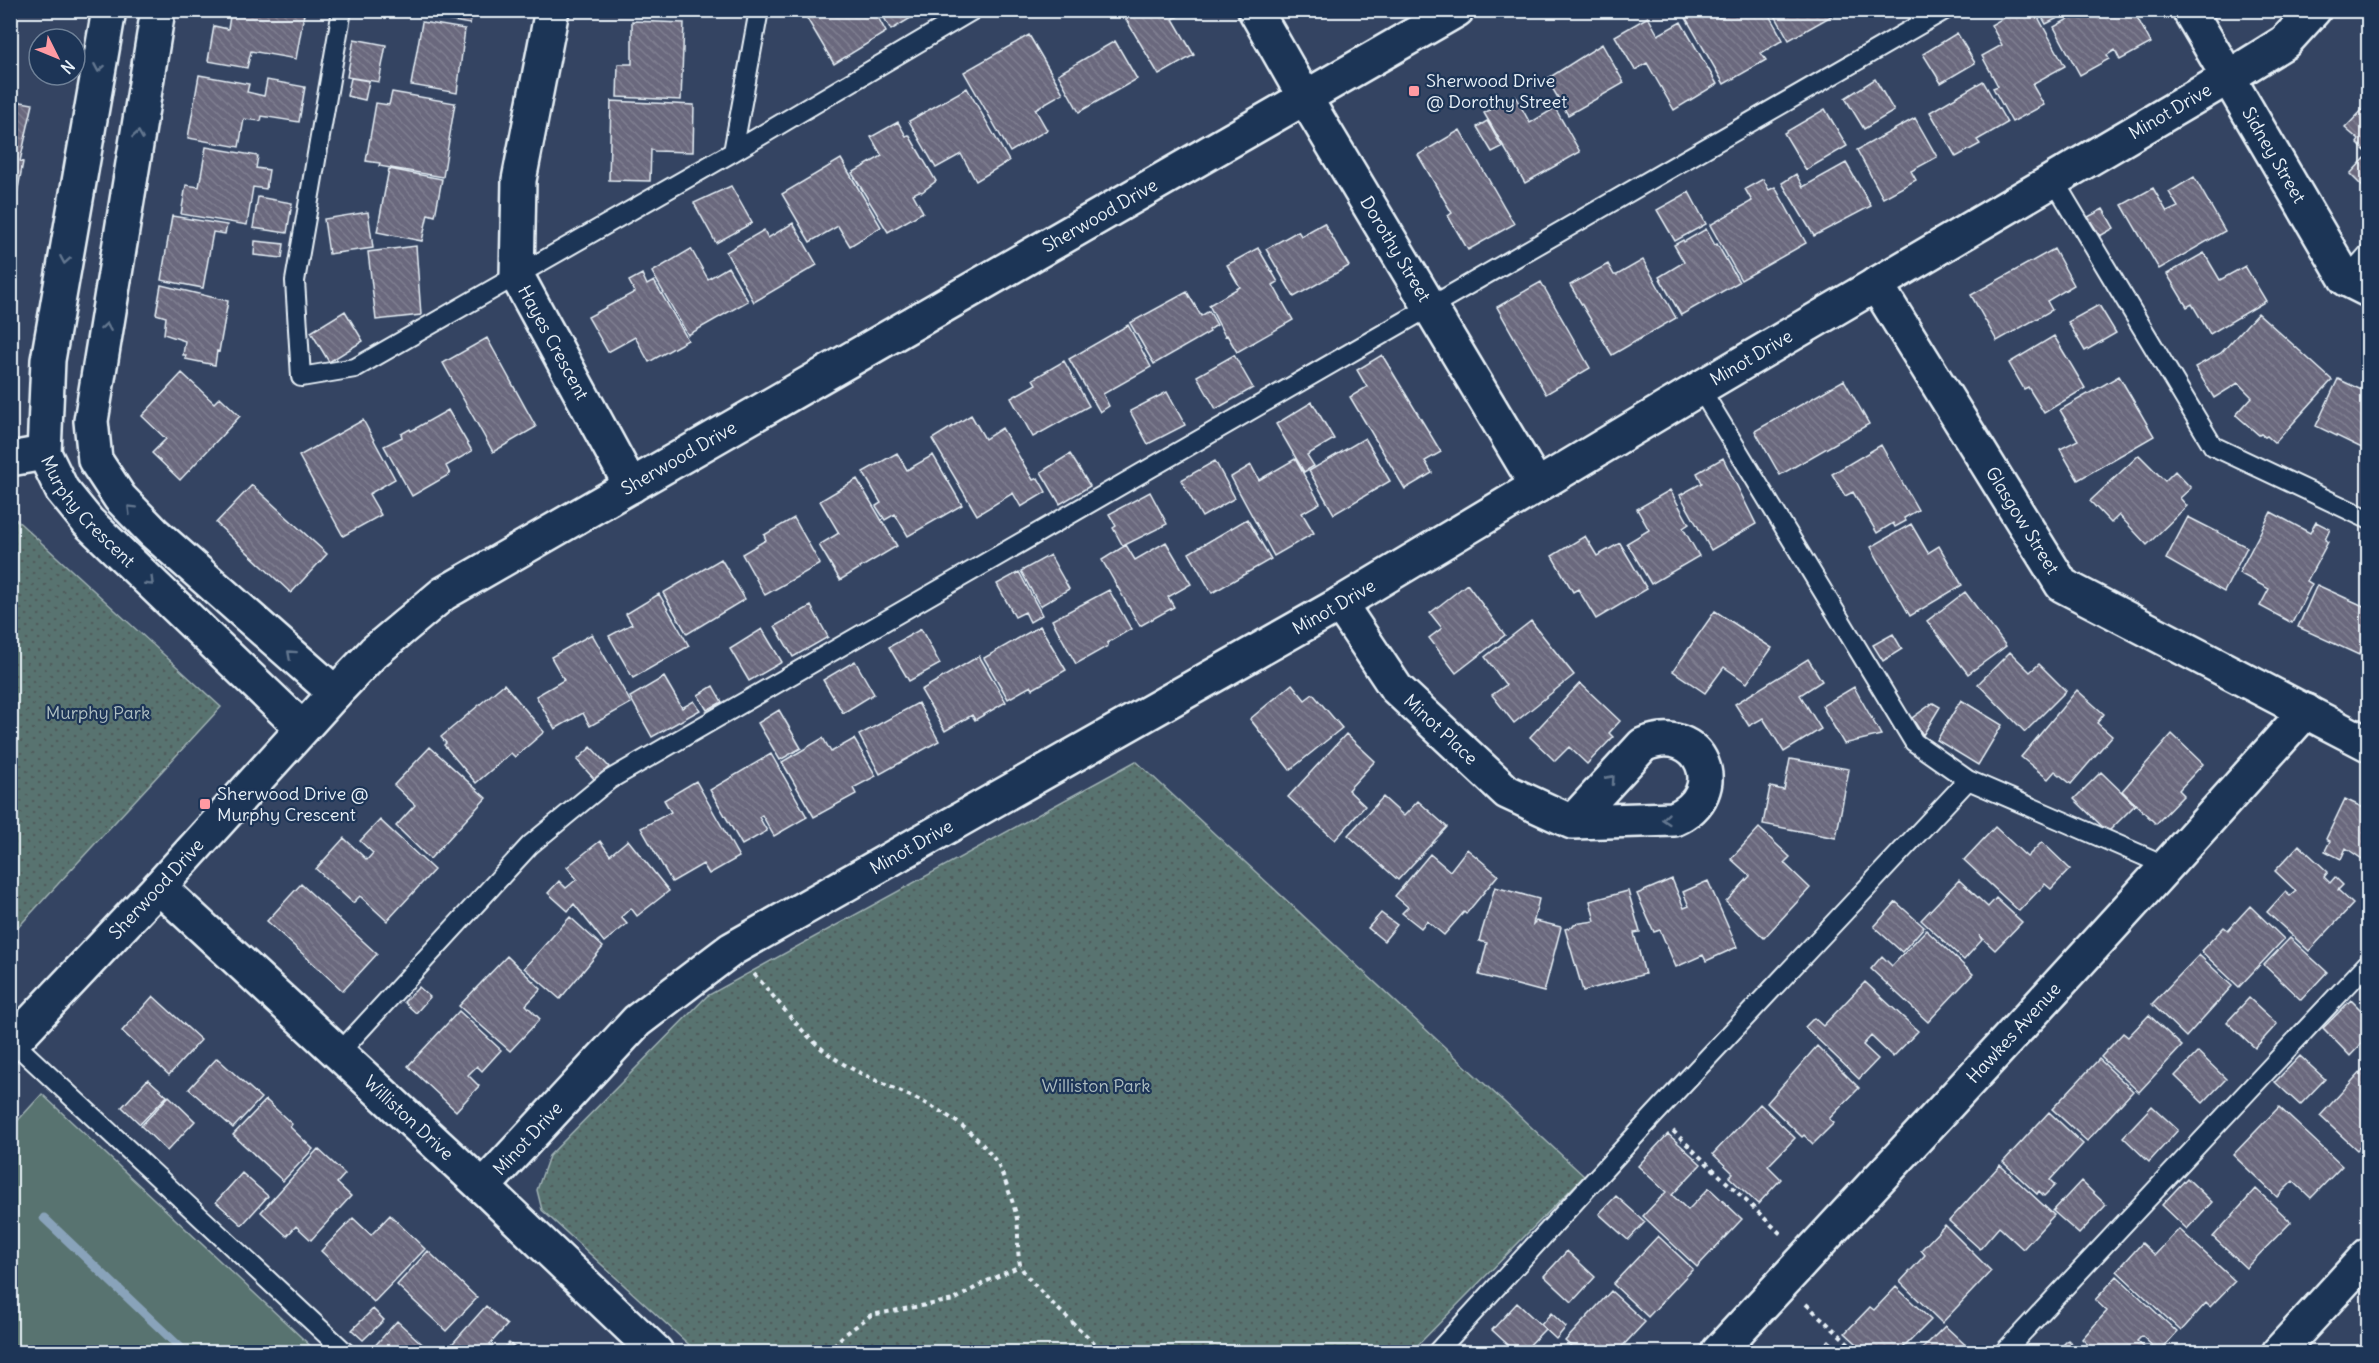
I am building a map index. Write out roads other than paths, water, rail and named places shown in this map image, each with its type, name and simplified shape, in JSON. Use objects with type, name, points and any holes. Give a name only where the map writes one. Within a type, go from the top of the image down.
[{"type":"street","name":"Murphy Crescent","points":[[109,10],[48,360],[44,453],[63,490],[88,522],[302,728]]},
{"type":"street","name":"Murphy Crescent","points":[[158,10],[91,421],[95,460],[120,498],[154,533],[334,693]]},
{"type":"street","name":"Hayes Crescent","points":[[552,10],[519,180],[517,276],[631,486]]},
{"type":"street","name":"Dorothy Street","points":[[1255,10],[1305,98],[1537,486]]},
{"type":"street","name":"Sherwood Drive","points":[[12,1043],[159,887],[334,693],[374,652],[443,594],[1457,10]]},
{"type":"street","name":"Sidney Street","points":[[2189,10],[2227,78],[2357,285]]},
{"type":"street","points":[[2227,78],[2285,42],[2314,10]]},
{"type":"street","name":"Minot Drive","points":[[483,1187],[637,1021],[732,949],[1340,604],[1700,388],[2227,78]]},
{"type":"street","name":"Glasgow Street","points":[[1876,284],[2062,585],[2368,744]]},
{"type":"street","points":[[10,459],[44,453]]},
{"type":"street","name":"Minot Place","points":[[1340,604],[1396,688],[1507,792],[1572,822]]},
{"type":"street","name":"Hawkes Avenue","points":[[1718,1353],[2167,866],[2306,711]]},
{"type":"street","name":"Williston Drive","points":[[159,887],[483,1187],[656,1353]]},
{"type":"street","points":[[2279,1353],[2368,1255]]},
{"type":"lane","points":[[342,10],[295,281],[301,377],[355,368],[733,152],[973,10]]},
{"type":"lane","points":[[733,152],[759,10]]},
{"type":"lane","points":[[338,1054],[530,845],[609,780],[1945,10]]},
{"type":"lane","points":[[2053,179],[2213,446],[2368,519]]},
{"type":"lane","points":[[2357,285],[2368,254]]},
{"type":"lane","points":[[1700,388],[1914,742],[1968,780],[2167,866]]},
{"type":"lane","points":[[1437,1353],[1655,1114],[1968,780]]},
{"type":"lane","points":[[2004,1353],[2368,963]]},
{"type":"lane","points":[[12,1043],[345,1353]]},
{"type":"waterway","points":[[44,1218],[185,1352]]},
{"type":"place","name":"Sherwood Drive @ Dorothy Street","points":[[1414,91]]},
{"type":"place","name":"Sherwood Drive @ Murphy Crescent","points":[[205,804]]},
{"type":"park label","name":"Murphy Park","points":[[98,713]]},
{"type":"park label","name":"Williston Park","points":[[1096,1086]]}]
